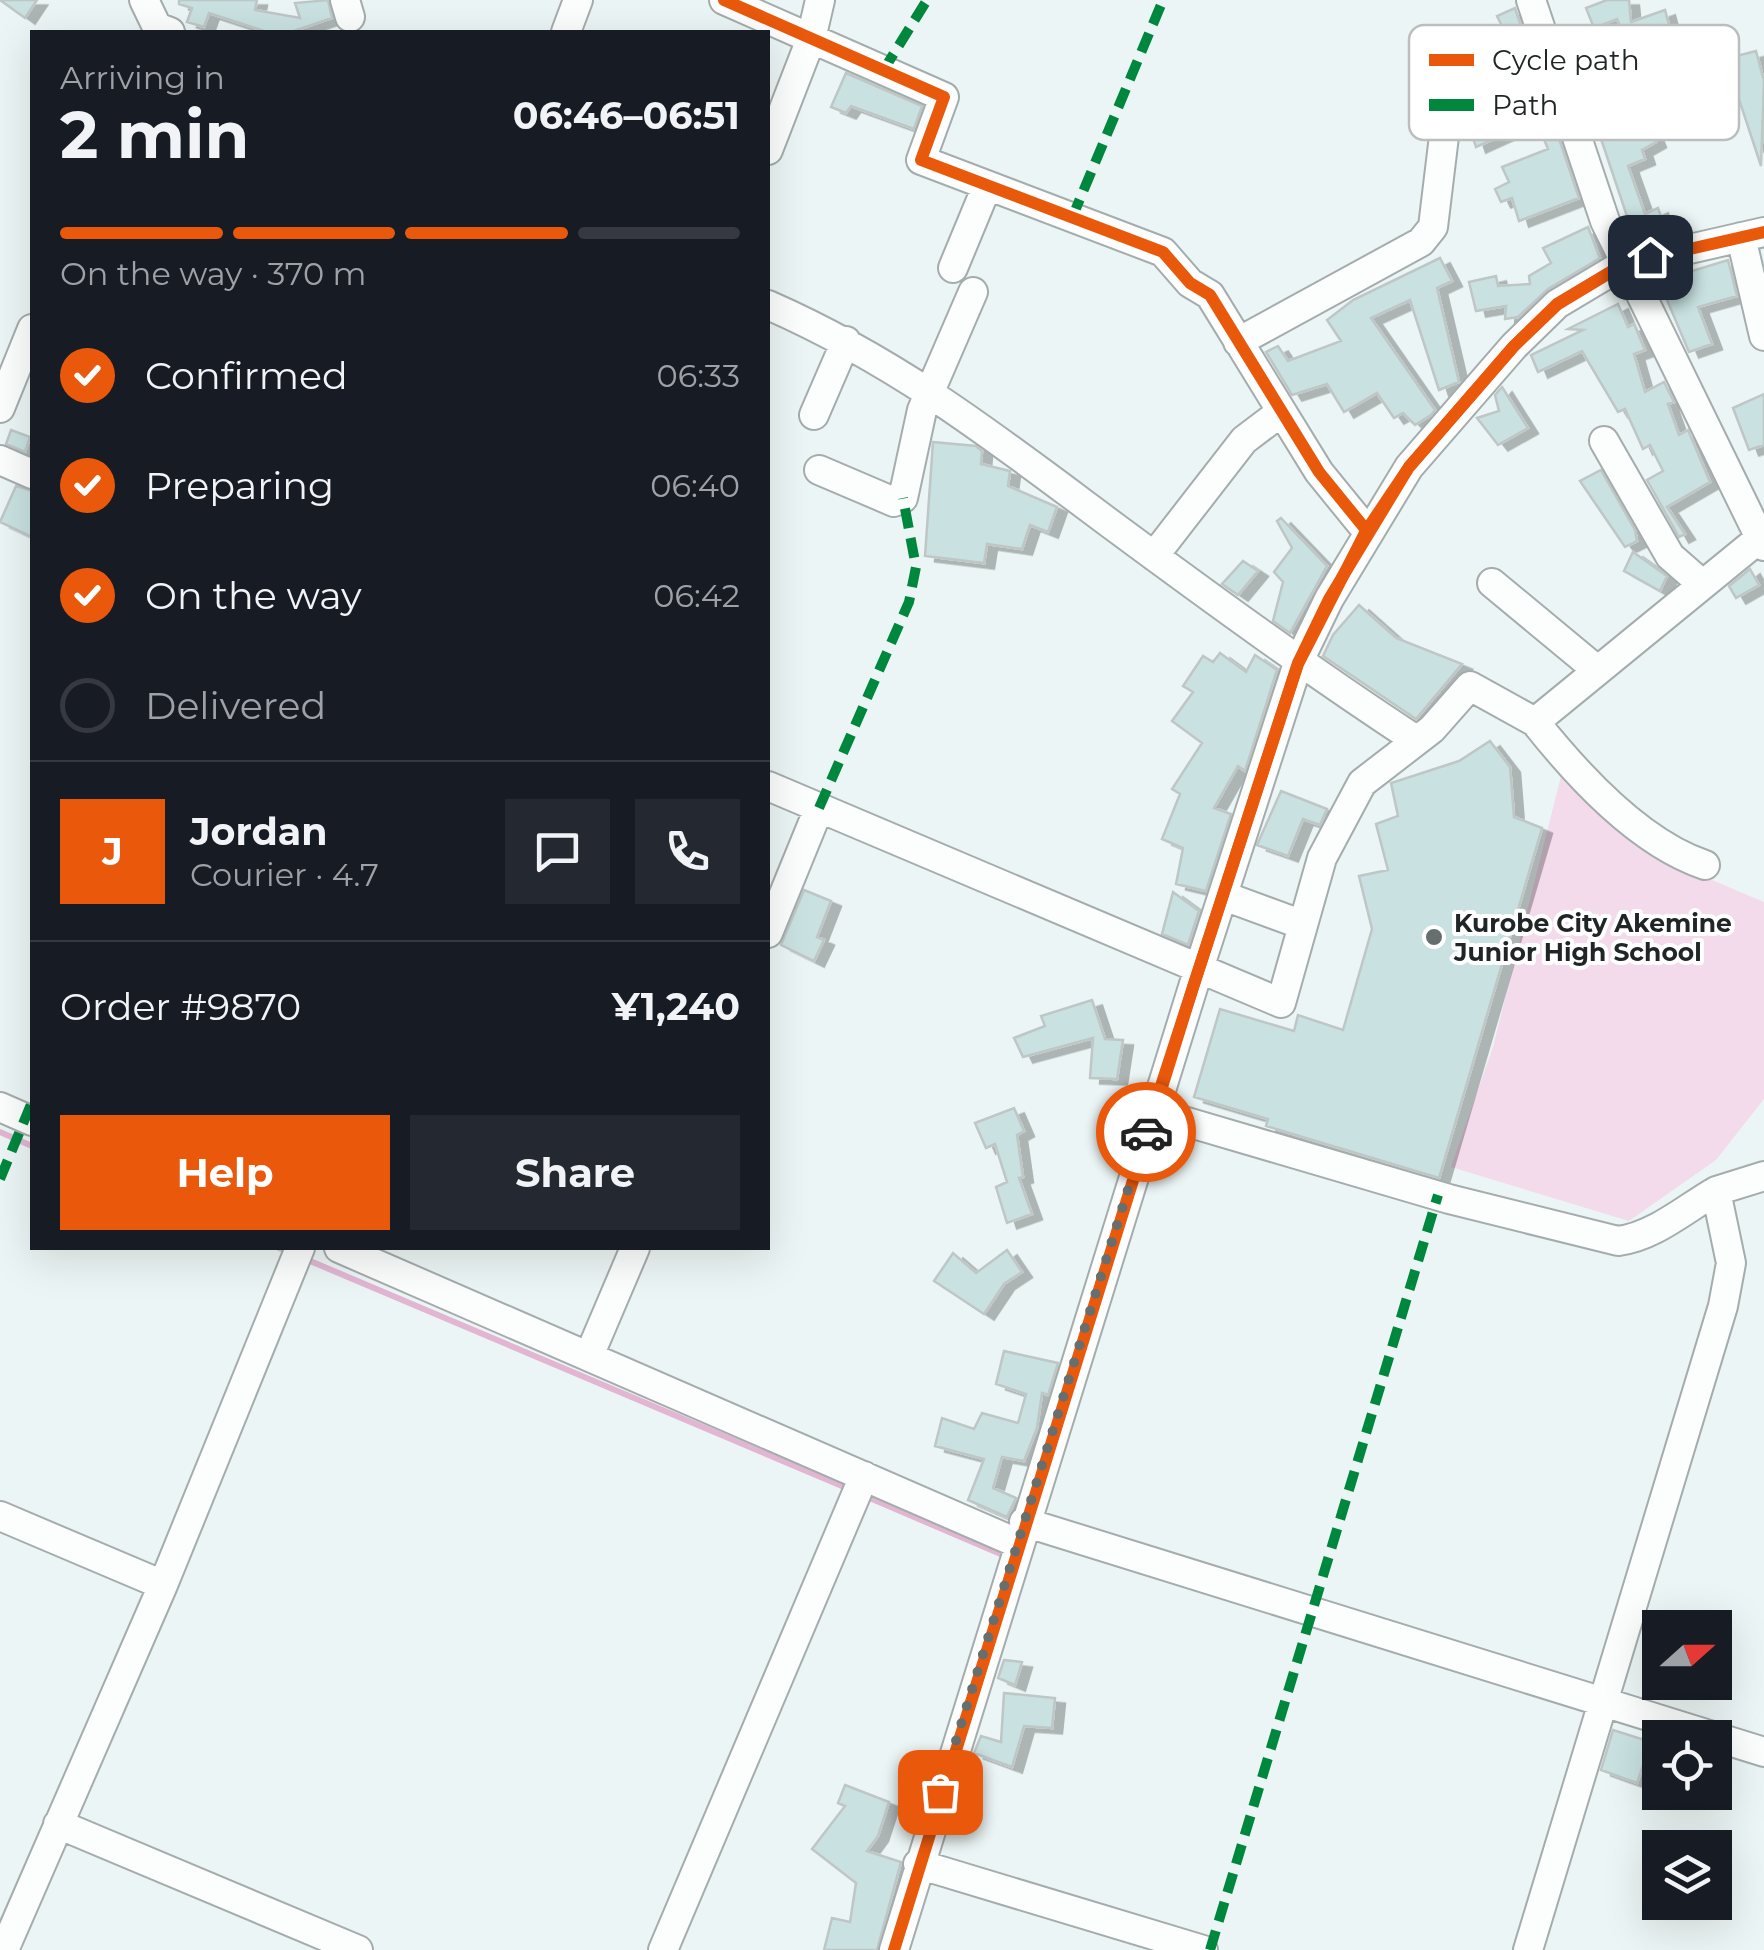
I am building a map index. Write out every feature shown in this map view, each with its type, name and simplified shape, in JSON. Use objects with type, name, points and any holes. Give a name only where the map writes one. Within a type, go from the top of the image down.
[{"type":"street","points":[[144,0],[160,30]]},
{"type":"street","points":[[567,30],[578,0]]},
{"type":"street","points":[[724,0],[944,98],[921,160],[1163,252],[1190,283],[1210,295],[1318,472],[1366,531]]},
{"type":"street","points":[[770,145],[811,39],[820,0]]},
{"type":"street","points":[[1532,0],[1540,25]]},
{"type":"street","points":[[1238,342],[1421,242],[1432,227],[1443,140]]},
{"type":"street","points":[[1535,722],[1702,584],[1762,542],[1754,502],[1624,264],[1576,140]]},
{"type":"street","points":[[954,268],[987,186]]},
{"type":"street","points":[[894,1950],[1153,1112],[1298,664],[1366,531],[1409,467],[1514,346],[1558,304],[1624,264],[1753,235],[1764,336]]},
{"type":"street","points":[[819,470],[894,502],[903,498],[922,410],[973,292]]},
{"type":"street","points":[[770,307],[846,341],[933,392],[1298,664],[1416,740]]},
{"type":"street","points":[[0,408],[30,334]]},
{"type":"street","points":[[814,415],[846,341]]},
{"type":"street","points":[[1154,556],[1244,440],[1281,412]]},
{"type":"street","points":[[1604,440],[1670,556],[1702,584]]},
{"type":"street","points":[[0,460],[30,473]]},
{"type":"street","points":[[1492,583],[1597,670]]},
{"type":"street","points":[[770,787],[1281,1002],[1322,858],[1362,783],[1416,740],[1470,686],[1535,722],[1556,748],[1642,828],[1681,857],[1705,865]]},
{"type":"street","points":[[770,928],[819,808]]},
{"type":"street","points":[[1224,896],[1303,925]]},
{"type":"street","points":[[0,1108],[30,1120]]},
{"type":"street","points":[[1153,1112],[1489,1210],[1618,1241],[1643,1238],[1664,1220],[1716,1192],[1764,1176]]},
{"type":"street","points":[[1528,1950],[1723,1306],[1731,1263],[1716,1192]]},
{"type":"street","points":[[4,1950],[163,1585],[299,1250]]},
{"type":"street","points":[[344,1250],[864,1476],[1021,1533],[1764,1752]]},
{"type":"street","points":[[589,1356],[634,1250]]},
{"type":"street","points":[[663,1950],[864,1476]]},
{"type":"street","points":[[0,1516],[163,1585]]},
{"type":"street","points":[[58,1824],[358,1950]]},
{"type":"street","points":[[918,1864],[1203,1950]]},
{"type":"shaded area","points":[[1562,772],[1660,858],[1764,902],[1764,1099],[1716,1160],[1629,1221],[1451,1167],[1493,1047]]},
{"type":"building","points":[[0,0],[37,0],[25,18]]},
{"type":"building","points":[[179,0],[257,0],[255,10],[300,18],[295,3],[328,0],[332,18],[297,30],[261,30],[209,13],[204,27],[187,22],[192,8],[179,4]]},
{"type":"building","points":[[1607,0],[1629,0],[1631,22],[1665,10],[1669,25],[1620,25],[1617,19],[1593,25],[1586,8]]},
{"type":"building","points":[[1515,8],[1521,25],[1499,25],[1497,16]]},
{"type":"building","points":[[1756,51],[1764,81],[1761,166],[1739,99],[1739,55]]},
{"type":"building","points":[[846,73],[922,106],[914,129],[851,106],[846,113],[831,107]]},
{"type":"building","points":[[1474,140],[1492,140],[1476,147]]},
{"type":"building","points":[[1544,140],[1559,140],[1579,198],[1519,221],[1512,198],[1501,202],[1495,189],[1509,182],[1502,167],[1548,149]]},
{"type":"building","points":[[1601,140],[1656,142],[1642,150],[1645,159],[1628,166],[1645,214],[1658,208],[1668,236],[1636,243]]},
{"type":"building","points":[[1588,227],[1600,258],[1548,289],[1518,317],[1505,319],[1506,306],[1476,311],[1469,282],[1496,276],[1498,286],[1530,284],[1529,276],[1551,263],[1543,248]]},
{"type":"building","points":[[1440,258],[1452,281],[1437,288],[1459,382],[1439,390],[1410,300],[1371,318],[1435,410],[1431,415],[1415,425],[1403,413],[1394,418],[1377,393],[1344,412],[1327,384],[1292,395],[1266,352],[1278,346],[1288,361],[1341,341],[1327,320],[1353,300]]},
{"type":"building","points":[[1728,260],[1737,296],[1698,307],[1712,344],[1689,352],[1659,281]]},
{"type":"building","points":[[1618,304],[1628,327],[1634,324],[1645,350],[1634,354],[1645,392],[1664,382],[1674,402],[1668,404],[1679,435],[1688,430],[1710,482],[1667,507],[1685,534],[1679,537],[1647,480],[1663,471],[1650,445],[1643,449],[1625,409],[1618,412],[1582,351],[1538,372],[1531,355],[1583,330],[1568,329]]},
{"type":"building","points":[[1502,387],[1528,428],[1498,445],[1477,418],[1499,411],[1495,395]]},
{"type":"building","points":[[1764,394],[1764,445],[1749,450],[1733,408]]},
{"type":"building","points":[[11,430],[30,437],[25,452],[6,444]]},
{"type":"building","points":[[933,442],[976,446],[982,451],[981,464],[1010,471],[1008,486],[1057,507],[1048,532],[1030,525],[1022,549],[987,544],[984,563],[925,556]]},
{"type":"building","points":[[1601,470],[1635,530],[1637,541],[1625,547],[1580,481]]},
{"type":"building","points":[[16,486],[30,490],[30,536],[0,522]]},
{"type":"building","points":[[1281,518],[1327,566],[1290,633],[1273,621],[1283,582],[1274,572],[1292,548],[1277,521]]},
{"type":"building","points":[[1633,552],[1667,576],[1660,591],[1624,571]]},
{"type":"building","points":[[1243,561],[1258,571],[1238,595],[1222,584]]},
{"type":"building","points":[[1750,569],[1759,585],[1736,598],[1729,586]]},
{"type":"building","points":[[1359,605],[1396,638],[1462,664],[1416,719],[1323,656],[1333,635]]},
{"type":"building","points":[[1220,653],[1246,672],[1255,655],[1277,670],[1245,771],[1238,766],[1214,808],[1231,814],[1206,891],[1176,884],[1183,848],[1162,839],[1180,794],[1172,789],[1202,743],[1172,721],[1193,692],[1183,686],[1203,656],[1213,662]]},
{"type":"building","points":[[1490,741],[1510,767],[1514,817],[1542,828],[1439,1178],[1266,1126],[1268,1119],[1194,1097],[1220,1009],[1294,1031],[1298,1015],[1343,1030],[1372,929],[1359,876],[1388,870],[1376,824],[1398,816],[1391,783],[1459,761]]},
{"type":"building","points":[[1281,791],[1327,809],[1320,825],[1303,819],[1288,856],[1257,845]]},
{"type":"building","points":[[804,890],[831,901],[817,937],[824,940],[814,961],[781,945]]},
{"type":"building","points":[[1173,892],[1199,911],[1188,945],[1162,934]]},
{"type":"building","points":[[1092,1000],[1105,1039],[1123,1040],[1117,1079],[1090,1078],[1093,1038],[1023,1057],[1014,1038],[1045,1026],[1041,1016]]},
{"type":"building","points":[[1014,1108],[1024,1131],[1017,1135],[1023,1177],[1019,1178],[1032,1214],[1007,1223],[996,1187],[1007,1182],[995,1144],[986,1148],[975,1123]]},
{"type":"building","points":[[1007,1250],[1022,1272],[1004,1284],[984,1314],[934,1281],[953,1253],[976,1273]]},
{"type":"building","points":[[1004,1351],[1058,1363],[1048,1395],[1042,1393],[1037,1428],[1024,1461],[1002,1457],[993,1488],[1016,1498],[1007,1517],[968,1500],[984,1459],[935,1446],[942,1418],[974,1429],[982,1413],[1018,1423],[1026,1394],[996,1384]]},
{"type":"building","points":[[1004,1660],[1022,1662],[1015,1685],[998,1678]]},
{"type":"building","points":[[1004,1693],[1055,1698],[1052,1728],[1024,1726],[1012,1767],[974,1753],[981,1736],[1001,1742]]},
{"type":"building","points":[[1613,1730],[1642,1739],[1642,1768],[1637,1783],[1601,1770]]},
{"type":"building","points":[[845,1785],[889,1802],[878,1836],[867,1851],[901,1862],[877,1950],[824,1950],[832,1918],[850,1922],[856,1883],[812,1849],[845,1806],[838,1803]]},
{"type":"waterway","points":[[0,1132],[30,1145]]},
{"type":"waterway","points":[[284,1250],[292,1253]]},
{"type":"waterway","points":[[303,1258],[849,1489]]},
{"type":"waterway","points":[[865,1496],[1010,1558]]},
{"type":"marked path","points":[[883,71],[927,0]]},
{"type":"marked path","points":[[1072,218],[1163,0]]},
{"type":"marked path","points":[[819,808],[909,602],[916,567],[903,498]]},
{"type":"marked path","points":[[0,1179],[30,1107]]},
{"type":"marked path","points":[[1210,1950],[1438,1195]]},
{"type":"cycle path","points":[[724,0],[944,97],[921,160],[1163,252],[1190,283],[1210,295],[1319,472],[1367,531]]},
{"type":"cycle path","points":[[894,1950],[1194,984],[1298,663],[1329,599],[1409,467],[1514,346],[1557,304],[1624,264],[1764,232]]},
{"type":"way so far","points":[[940,1792],[1146,1132]]},
{"type":"place","name":"Kurobe City Akemine Junior High School","points":[[1434,937]]},
{"type":"route","points":[[1146,1132],[1298,664],[1366,531],[1409,467],[1514,346],[1558,304],[1590,282],[1624,264],[1650,257]]}]
